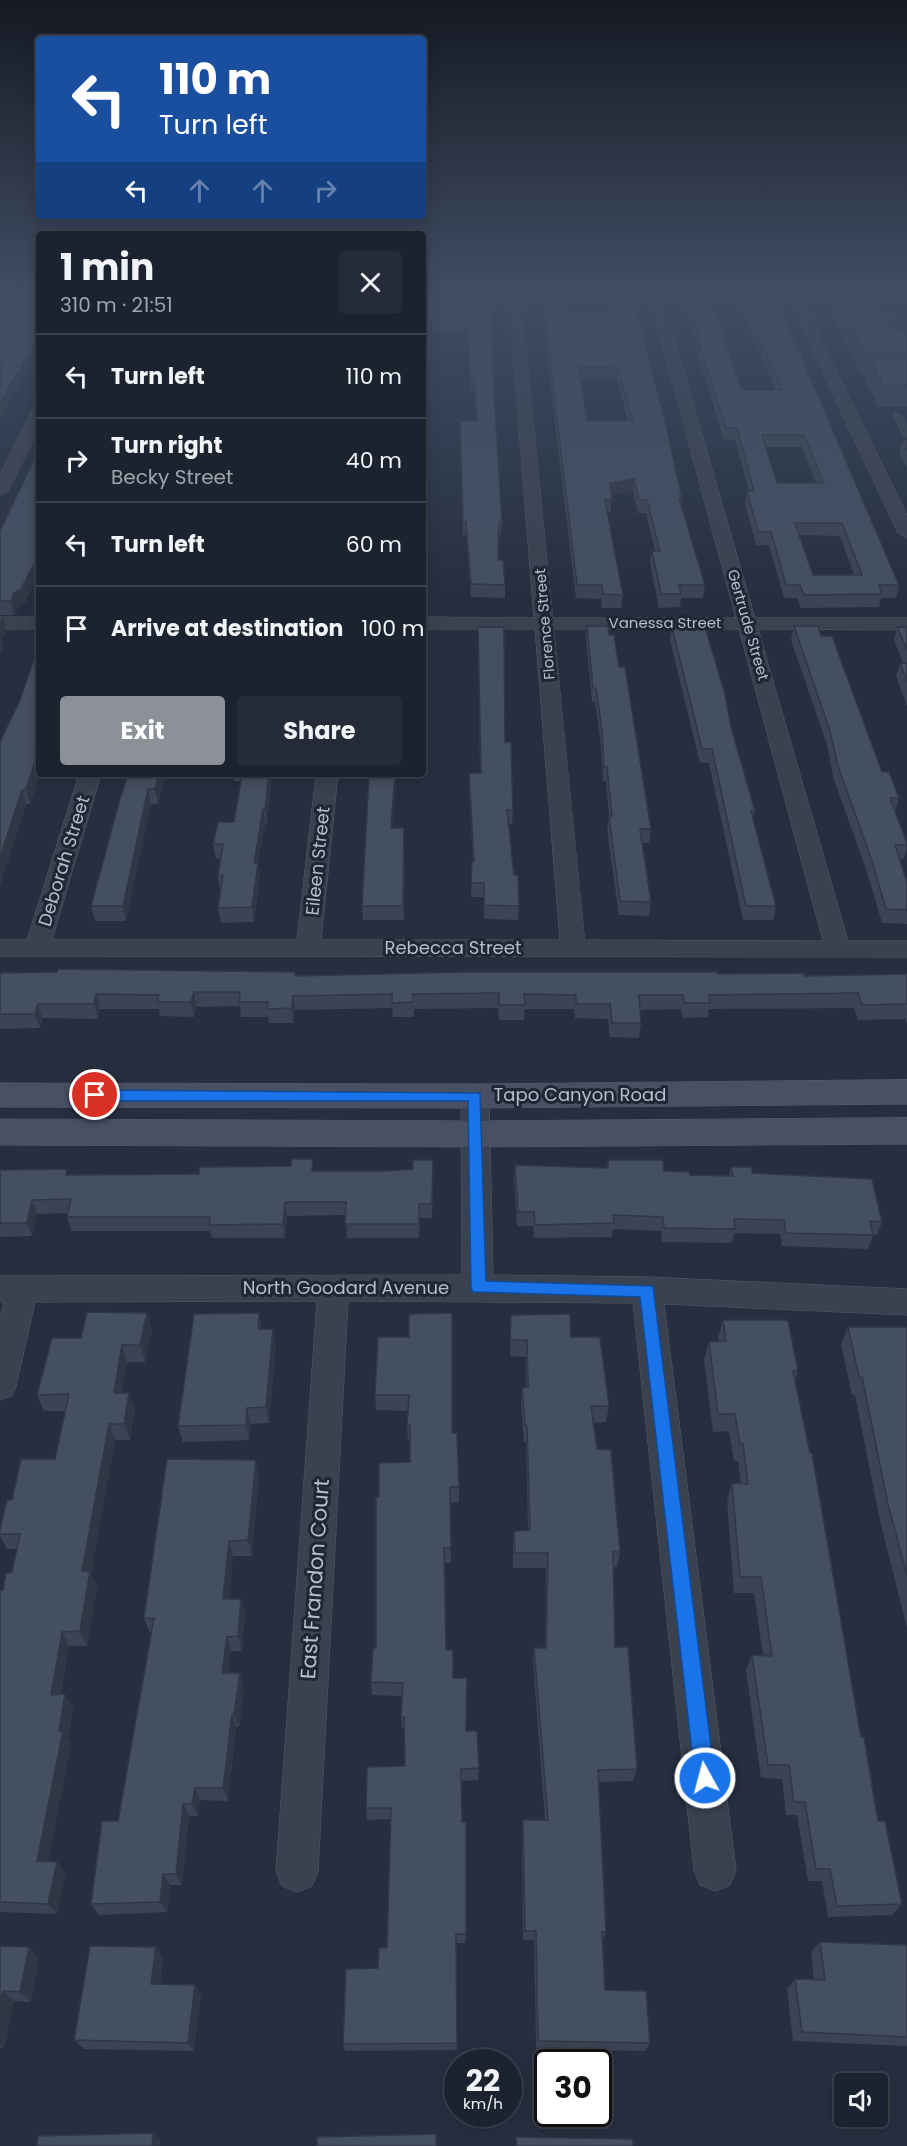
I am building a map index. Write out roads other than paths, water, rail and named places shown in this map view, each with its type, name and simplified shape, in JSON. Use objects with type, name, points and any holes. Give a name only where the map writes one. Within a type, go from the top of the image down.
[{"type":"main road","name":"Tapo Canyon Road","points":[[0,1095],[475,1096],[907,1092]]},
{"type":"main road","name":"Tapo Canyon Road","points":[[0,1132],[475,1134],[907,1131]]},
{"type":"street","name":"Florence Street","points":[[530,392],[545,623],[573,948]]},
{"type":"street","name":"Gertrude Street","points":[[683,392],[838,949]]},
{"type":"street","points":[[839,392],[907,533]]},
{"type":"street","points":[[0,491],[36,418]]},
{"type":"street","points":[[0,623],[36,623]]},
{"type":"street","name":"Vanessa Street","points":[[426,623],[907,624]]},
{"type":"street","name":"Deborah Street","points":[[37,948],[89,777]]},
{"type":"street","name":"Eileen Street","points":[[308,948],[327,777]]},
{"type":"street","name":"Rebecca Street","points":[[0,948],[907,949]]},
{"type":"street","points":[[475,1096],[478,1288]]},
{"type":"street","name":"East Frandon Court","points":[[297,1871],[333,1288]]},
{"type":"street","points":[[0,1386],[11,1289]]},
{"type":"street","name":"North Goodard Avenue","points":[[11,1289],[647,1290],[907,1302]]},
{"type":"street","points":[[647,1290],[716,1870]]},
{"type":"lane","points":[[897,415],[907,435]]}]
